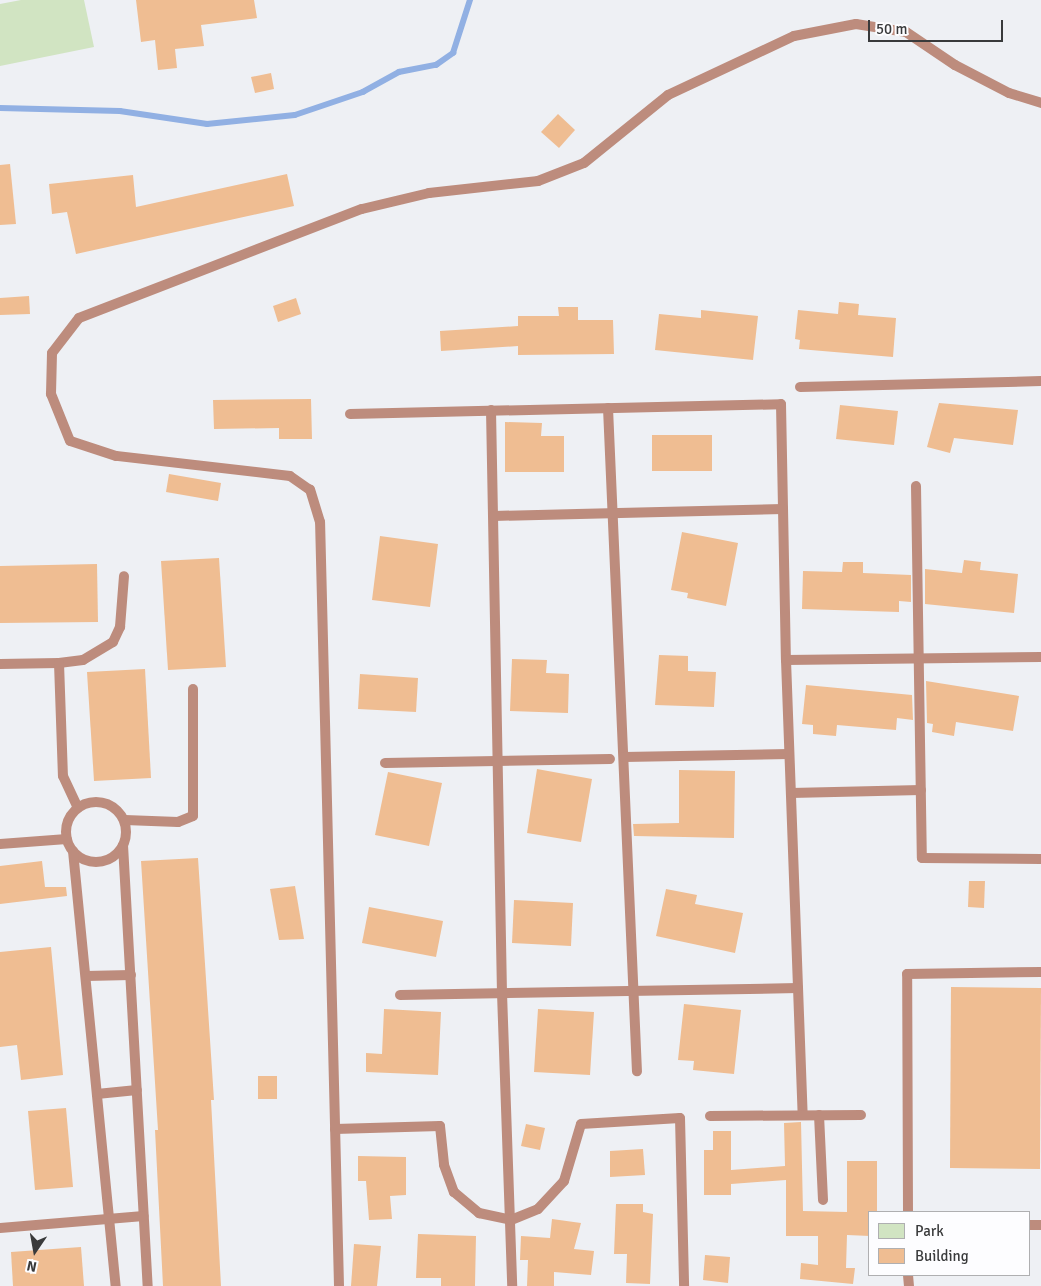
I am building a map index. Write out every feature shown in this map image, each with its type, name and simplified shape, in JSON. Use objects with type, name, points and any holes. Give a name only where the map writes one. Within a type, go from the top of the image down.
[{"type":"lane","points":[[339,1286],[320,522],[310,490],[290,476],[116,456],[70,441],[51,394],[52,353],[79,318],[362,210],[429,193],[538,181],[584,163],[668,94],[794,36],[856,24],[906,32],[955,64],[1009,93],[1041,103]]},
{"type":"lane","points":[[800,387],[1041,381]]},
{"type":"lane","points":[[350,414],[781,404],[786,660],[803,1115]]},
{"type":"lane","points":[[608,408],[611,513],[638,1071]]},
{"type":"lane","points":[[491,410],[500,761],[502,993],[512,1286]]},
{"type":"lane","points":[[916,486],[922,858],[1041,859]]},
{"type":"lane","points":[[494,516],[783,510]]},
{"type":"lane","points":[[0,664],[59,663],[82,660],[113,642],[120,627],[124,576]]},
{"type":"lane","points":[[786,660],[1041,657]]},
{"type":"lane","points":[[59,663],[63,776],[78,808]]},
{"type":"lane","points":[[126,820],[178,822],[193,816],[193,689]]},
{"type":"lane","points":[[624,757],[789,754]]},
{"type":"lane","points":[[385,763],[610,759]]},
{"type":"lane","points":[[791,794],[921,790]]},
{"type":"lane","points":[[72,851],[80,858],[100,862],[117,854],[127,832],[126,820],[118,810],[96,802],[78,808],[67,824],[67,838],[72,851],[86,976],[116,1286]]},
{"type":"lane","points":[[0,844],[67,838]]},
{"type":"lane","points":[[123,844],[148,1286]]},
{"type":"lane","points":[[908,1211],[907,974],[1041,972]]},
{"type":"lane","points":[[86,976],[131,975]]},
{"type":"lane","points":[[400,995],[798,988]]},
{"type":"lane","points":[[97,1094],[137,1090]]},
{"type":"lane","points":[[710,1116],[861,1115]]},
{"type":"lane","points":[[819,1116],[824,1200]]},
{"type":"lane","points":[[335,1129],[440,1126],[444,1165],[454,1192],[479,1214],[511,1220],[538,1209],[564,1180],[581,1124],[680,1118],[684,1286]]},
{"type":"lane","points":[[0,1228],[144,1216]]},
{"type":"green space","points":[[21,0],[84,0],[94,47],[0,66],[0,4]]},
{"type":"building","points":[[136,0],[254,0],[257,18],[201,25],[204,46],[175,49],[177,68],[158,70],[155,40],[141,42]]},
{"type":"building","points":[[271,73],[274,89],[255,93],[251,77]]},
{"type":"building","points":[[558,114],[575,130],[559,148],[541,132]]},
{"type":"building","points":[[10,164],[16,224],[0,225],[0,165]]},
{"type":"building","points":[[287,174],[294,206],[76,254],[67,212],[52,214],[49,184],[133,175],[136,207]]},
{"type":"building","points":[[29,296],[30,314],[0,315],[0,298]]},
{"type":"building","points":[[296,298],[301,314],[278,322],[273,306]]},
{"type":"building","points":[[839,302],[859,304],[858,315],[896,318],[893,357],[799,349],[800,340],[795,339],[798,310],[838,314]]},
{"type":"building","points":[[558,307],[578,307],[578,320],[613,320],[614,354],[518,355],[518,346],[441,351],[440,331],[518,326],[518,316],[559,316]]},
{"type":"building","points":[[701,310],[758,316],[753,360],[655,350],[659,314],[701,318]]},
{"type":"building","points":[[311,399],[312,439],[279,439],[279,428],[214,429],[213,400]]},
{"type":"building","points":[[939,403],[1018,410],[1013,445],[954,438],[950,453],[927,447]]},
{"type":"building","points":[[840,405],[898,411],[894,445],[836,439]]},
{"type":"building","points":[[505,422],[542,423],[541,436],[564,436],[564,472],[505,472]]},
{"type":"building","points":[[652,435],[712,435],[712,471],[652,471]]},
{"type":"building","points":[[169,474],[221,483],[218,501],[166,492]]},
{"type":"building","points":[[682,532],[738,543],[726,606],[687,598],[688,593],[671,590]]},
{"type":"building","points":[[380,536],[438,544],[430,607],[372,600]]},
{"type":"building","points":[[219,558],[226,667],[168,670],[161,561]]},
{"type":"building","points":[[964,560],[981,562],[980,570],[1018,574],[1014,613],[925,604],[925,569],[962,573]]},
{"type":"building","points":[[843,562],[863,562],[863,573],[911,575],[911,602],[899,601],[899,612],[802,609],[803,571],[842,572]]},
{"type":"building","points":[[97,564],[98,622],[0,623],[0,566]]},
{"type":"building","points":[[659,655],[688,656],[688,671],[716,672],[714,707],[655,705]]},
{"type":"building","points":[[512,659],[547,660],[546,673],[569,674],[568,713],[510,711]]},
{"type":"building","points":[[145,669],[151,778],[94,781],[87,672]]},
{"type":"building","points":[[360,674],[418,678],[416,712],[358,709]]},
{"type":"building","points":[[926,681],[1019,696],[1013,731],[956,722],[954,736],[932,732],[933,724],[927,723]]},
{"type":"building","points":[[806,685],[912,695],[913,720],[897,718],[896,730],[837,725],[836,736],[813,734],[813,725],[802,724]]},
{"type":"building","points":[[537,769],[592,779],[581,842],[527,833]]},
{"type":"building","points":[[679,770],[735,771],[734,838],[634,836],[633,824],[679,823]]},
{"type":"building","points":[[388,772],[442,783],[429,846],[375,835]]},
{"type":"building","points":[[198,858],[214,1100],[211,1100],[221,1286],[163,1286],[155,1130],[158,1130],[141,861]]},
{"type":"building","points":[[42,861],[45,887],[66,887],[67,896],[0,904],[0,866]]},
{"type":"building","points":[[969,881],[985,881],[984,908],[968,907]]},
{"type":"building","points":[[295,886],[304,939],[279,940],[270,889]]},
{"type":"building","points":[[666,889],[697,895],[695,904],[743,913],[735,953],[656,936]]},
{"type":"building","points":[[514,900],[573,903],[571,946],[512,943]]},
{"type":"building","points":[[369,907],[443,921],[436,957],[362,943]]},
{"type":"building","points":[[51,947],[63,1075],[21,1080],[17,1045],[0,1047],[0,952]]},
{"type":"building","points":[[951,987],[1041,988],[1040,1169],[950,1168]]},
{"type":"building","points":[[684,1004],[741,1010],[734,1074],[693,1070],[694,1061],[678,1060]]},
{"type":"building","points":[[384,1009],[441,1012],[438,1075],[366,1072],[366,1053],[382,1054]]},
{"type":"building","points":[[538,1009],[594,1012],[590,1075],[534,1072]]},
{"type":"building","points":[[258,1076],[277,1076],[277,1099],[258,1099]]},
{"type":"building","points":[[66,1108],[73,1187],[35,1190],[28,1111]]},
{"type":"building","points":[[801,1122],[803,1211],[847,1212],[847,1161],[877,1161],[877,1211],[868,1211],[868,1236],[847,1235],[846,1268],[855,1268],[853,1284],[800,1279],[801,1263],[818,1265],[818,1236],[786,1236],[786,1180],[731,1184],[731,1195],[704,1195],[704,1150],[713,1150],[713,1131],[731,1131],[731,1170],[785,1166],[784,1123]]},
{"type":"building","points":[[526,1124],[545,1128],[540,1150],[521,1146]]},
{"type":"building","points":[[643,1149],[645,1175],[610,1177],[610,1151]]},
{"type":"building","points":[[358,1156],[406,1157],[406,1195],[390,1196],[392,1219],[369,1220],[366,1181],[358,1181]]},
{"type":"building","points":[[616,1204],[643,1204],[643,1212],[653,1214],[650,1284],[626,1283],[627,1254],[614,1254]]},
{"type":"building","points":[[552,1219],[581,1223],[574,1249],[594,1251],[591,1275],[554,1272],[554,1286],[527,1286],[528,1260],[520,1260],[521,1236],[550,1238]]},
{"type":"building","points":[[418,1234],[476,1236],[475,1286],[441,1286],[441,1278],[416,1278]]},
{"type":"building","points":[[354,1244],[381,1246],[377,1286],[351,1286]]},
{"type":"building","points":[[81,1247],[84,1286],[13,1286],[11,1252]]},
{"type":"building","points":[[705,1255],[730,1257],[728,1283],[703,1280]]},
{"type":"waterway","points":[[0,108],[120,111],[207,124],[295,115],[363,92],[399,72],[436,65],[453,53],[470,0]]}]
